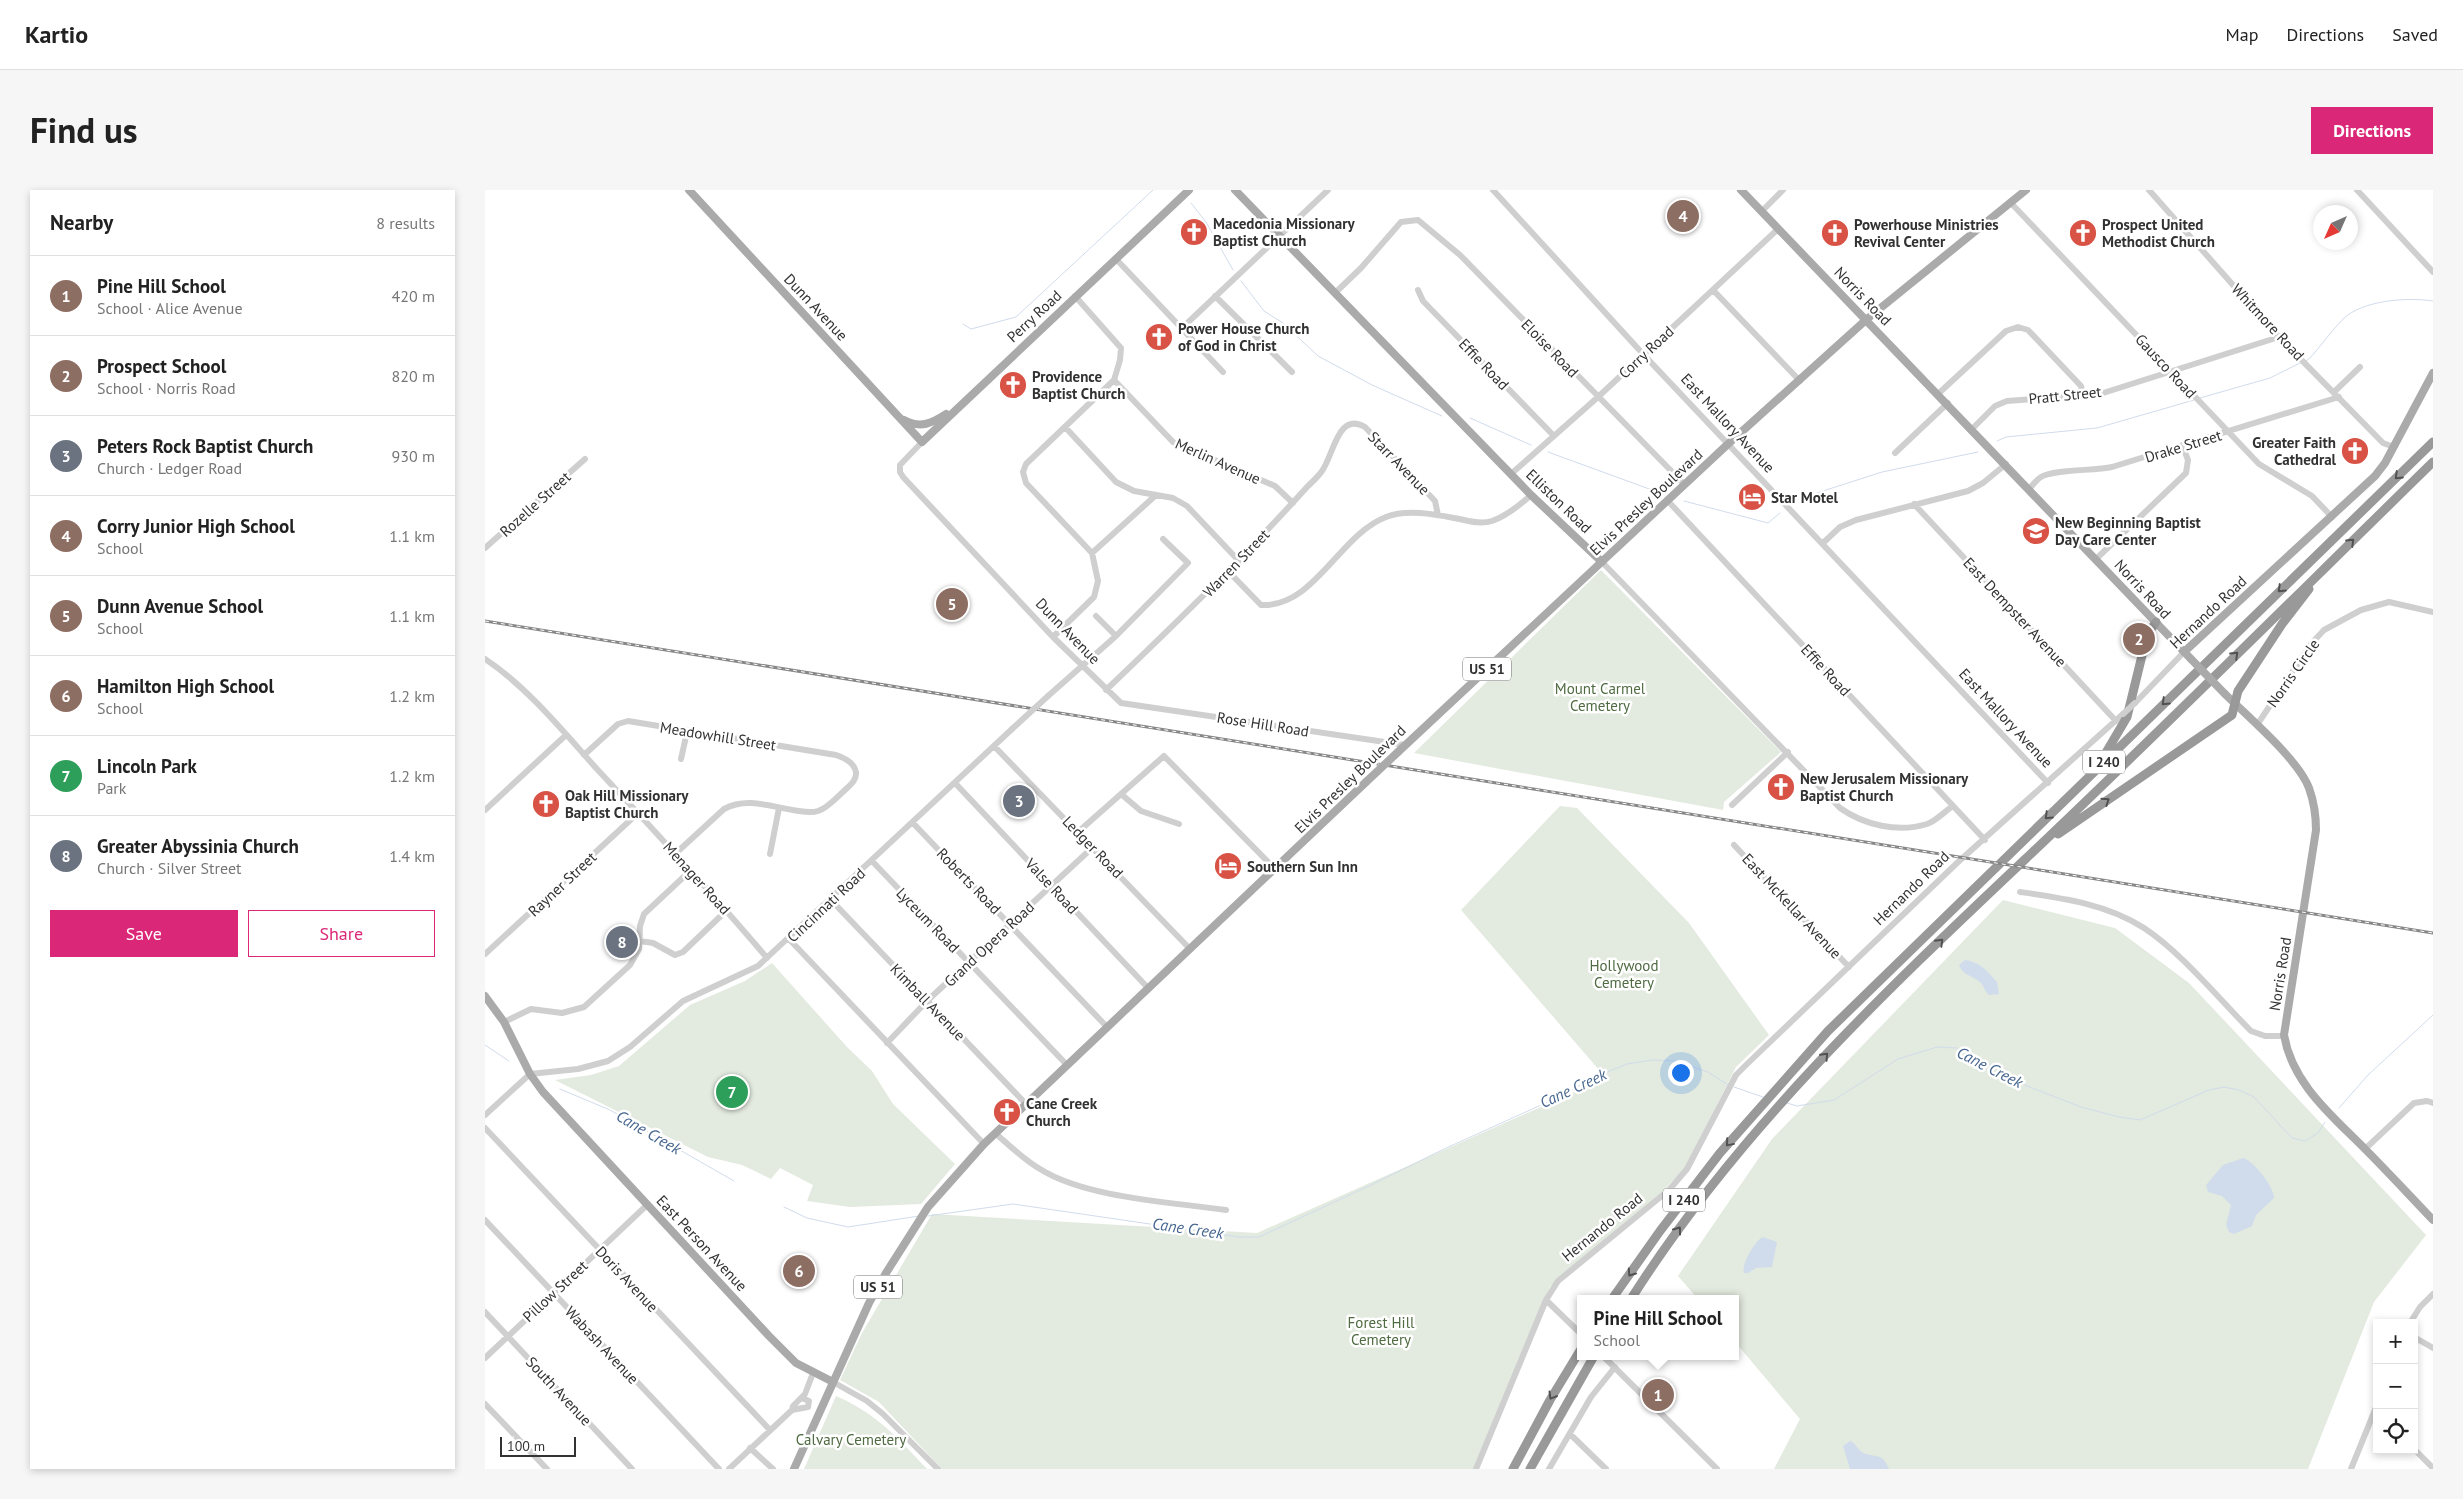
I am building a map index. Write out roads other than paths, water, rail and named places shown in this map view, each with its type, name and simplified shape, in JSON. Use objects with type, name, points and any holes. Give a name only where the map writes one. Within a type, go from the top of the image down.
[{"type":"highway","name":"I 240","points":[[1615,1295],[1668,1220],[1720,1153],[1760,1106],[1835,1025],[2433,442]]},
{"type":"highway","name":"I 240","points":[[1634,1295],[1697,1204],[1773,1113],[1863,1017],[2433,462]]},
{"type":"highway","points":[[2037,848],[2232,715],[2239,691],[2282,624],[2323,569]]},
{"type":"highway","points":[[2092,773],[2111,747],[2127,717],[2147,635],[2156,622]]},
{"type":"highway","points":[[1513,1469],[1546,1407],[1577,1355]]},
{"type":"highway","points":[[1530,1469],[1592,1360]]},
{"type":"main road","name":"Dunn Avenue","points":[[689,190],[922,442]]},
{"type":"main road","name":"Perry Road","points":[[922,442],[1189,190]]},
{"type":"main road","name":"Elliston Road","points":[[1235,190],[1531,496],[1601,562]]},
{"type":"main road","name":"Norris Road","points":[[1741,190],[1948,403],[2184,652],[2298,769],[2309,786],[2316,810],[2316,830],[2285,1036],[2288,1056],[2302,1081],[2325,1110],[2365,1149]]},
{"type":"main road","name":"Elvis Presley Boulevard","points":[[794,1469],[869,1303],[928,1207],[984,1144],[1684,484],[1867,319],[2026,190]]},
{"type":"main road","name":"Hernando Road","points":[[2184,652],[2375,476],[2394,447],[2433,373]]},
{"type":"main road","points":[[900,418],[919,424],[933,423],[961,404]]},
{"type":"main road","name":"East Person Avenue","points":[[485,996],[505,1022],[530,1074],[543,1092],[769,1336],[796,1363],[833,1382]]},
{"type":"main road","points":[[2365,1149],[2433,1220]]},
{"type":"street","points":[[1181,329],[1328,190]]},
{"type":"street","name":"East Mallory Avenue","points":[[1493,190],[1643,354],[2048,783]]},
{"type":"street","points":[[1762,211],[1783,190]]},
{"type":"street","name":"Whitmore Road","points":[[2149,190],[2279,337],[2383,443],[2394,447]]},
{"type":"street","points":[[2357,190],[2433,272]]},
{"type":"street","name":"Gausco Road","points":[[2009,202],[2259,464],[2312,496],[2332,517]]},
{"type":"street","name":"Eloise Road","points":[[1335,293],[1361,268],[1401,222],[1412,219],[1418,220],[1461,255],[1684,484]]},
{"type":"street","name":"Corry Road","points":[[1511,474],[1598,397],[1778,229]]},
{"type":"street","points":[[1116,258],[1223,372]]},
{"type":"street","name":"Effie Road","points":[[1418,290],[1423,301],[1553,436]]},
{"type":"street","points":[[1713,290],[1800,381]]},
{"type":"street","points":[[1053,636],[1094,597],[1098,581],[1093,553],[1026,483],[1023,472],[1027,464],[1114,380],[1120,360],[1121,348],[1075,296]]},
{"type":"street","points":[[1215,296],[1292,372]]},
{"type":"street","points":[[1938,394],[2006,331],[2018,327],[2028,330],[2081,386],[2083,395]]},
{"type":"street","name":"Pratt Street","points":[[1972,429],[1995,406],[2007,401],[2100,394],[2279,337]]},
{"type":"street","points":[[2336,395],[2360,368]]},
{"type":"street","name":"Merlin Avenue","points":[[1114,380],[1173,442],[1275,486],[1293,503]]},
{"type":"street","name":"Drake Street","points":[[2029,489],[2039,478],[2047,474],[2103,469],[2183,447],[2336,395]]},
{"type":"street","points":[[1895,453],[1948,403]]},
{"type":"street","name":"Starr Avenue","points":[[1348,424],[1357,422],[1365,427],[1435,501],[1438,515]]},
{"type":"street","name":"Warren Street","points":[[1106,690],[1229,572],[1293,503],[1322,471],[1341,430],[1348,424]]},
{"type":"street","points":[[1065,426],[1116,482],[1133,491],[1173,498],[1187,506],[1239,561]]},
{"type":"street","name":"Perry Road","points":[[900,465],[922,442]]},
{"type":"street","points":[[2096,559],[2186,472],[2188,460],[2183,447]]},
{"type":"street","name":"Rozelle Street","points":[[485,548],[585,459]]},
{"type":"street","points":[[1823,543],[1841,527],[1856,520],[1968,491],[1983,483],[2006,464]]},
{"type":"street","name":"Dunn Avenue","points":[[900,465],[900,472],[903,477],[1081,666],[1121,703]]},
{"type":"street","points":[[1093,553],[1155,496]]},
{"type":"street","points":[[1229,572],[1261,605],[1275,606],[1285,602],[1322,574],[1345,546],[1386,517],[1407,513],[1438,515],[1475,522],[1492,521],[1531,496]]},
{"type":"street","name":"Effie Road","points":[[1667,500],[1985,840]]},
{"type":"street","name":"East Dempster Avenue","points":[[1915,504],[2116,721]]},
{"type":"street","name":"Cincinnati Road","points":[[530,1074],[578,1069],[608,1061],[630,1047],[683,1000],[758,966],[831,900],[1012,729],[1116,636],[1188,564],[1163,539]]},
{"type":"street","name":"Elliston Road","points":[[1601,562],[1788,752],[1840,808],[1854,818],[1875,826],[1928,824],[1953,806]]},
{"type":"street","name":"Norris Circle","points":[[2257,725],[2311,644],[2324,630],[2361,610],[2389,602],[2433,612]]},
{"type":"street","points":[[1096,616],[1116,636]]},
{"type":"street","name":"Hernando Road","points":[[1476,1469],[1546,1300],[1558,1281],[1669,1190],[1687,1169],[1736,1075],[1985,840],[2116,721],[2184,652]]},
{"type":"street","name":"Menager Road","points":[[485,659],[501,669],[585,755],[727,910],[767,958]]},
{"type":"street","name":"Rose Hill Road","points":[[1121,703],[1405,745]]},
{"type":"street","name":"Meadowhill Street","points":[[585,755],[618,724],[628,721],[836,755],[847,760],[856,773],[855,780],[826,807],[817,812],[779,808]]},
{"type":"street","points":[[681,759],[687,732]]},
{"type":"street","points":[[485,810],[566,735]]},
{"type":"street","name":"Ledger Road","points":[[995,746],[1189,949]]},
{"type":"street","points":[[1731,804],[1788,752]]},
{"type":"street","points":[[1078,832],[1164,756],[1275,869]]},
{"type":"street","name":"Valse Road","points":[[955,783],[1148,988]]},
{"type":"street","points":[[1121,794],[1141,811],[1179,824]]},
{"type":"street","points":[[675,854],[724,809],[734,804],[747,802],[779,808],[770,854]]},
{"type":"street","name":"Rayner Street","points":[[485,954],[639,813]]},
{"type":"street","name":"Roberts Road","points":[[913,823],[1107,1027]]},
{"type":"street","name":"East McKellar Avenue","points":[[1734,845],[1849,967]]},
{"type":"street","name":"Grand Opera Road","points":[[887,1043],[927,1002],[1093,847]]},
{"type":"street","name":"Lyceum Road","points":[[872,861],[1067,1065]]},
{"type":"street","points":[[505,1022],[531,1009],[562,1013],[584,1007],[635,959],[641,941],[640,926],[644,914],[690,871]]},
{"type":"street","points":[[2020,892],[2075,900],[2107,910],[2142,927],[2164,942],[2251,1031],[2265,1036],[2285,1036]]},
{"type":"street","name":"Kimball Avenue","points":[[831,900],[1026,1104]]},
{"type":"street","points":[[641,941],[653,944],[675,955],[683,952],[727,910]]},
{"type":"street","points":[[789,939],[984,1144]]},
{"type":"street","points":[[485,1115],[530,1074]]},
{"type":"street","points":[[2365,1149],[2414,1102],[2430,1102]]},
{"type":"street","name":"Doris Avenue","points":[[485,1128],[770,1430]]},
{"type":"street","points":[[995,1133],[1035,1166],[1066,1182],[1095,1191],[1226,1210]]},
{"type":"street","name":"Pillow Street","points":[[485,1358],[647,1205]]},
{"type":"street","name":"Wabash Avenue","points":[[485,1220],[719,1469]]},
{"type":"street","points":[[2413,1319],[2420,1307],[2433,1294]]},
{"type":"street","points":[[1546,1300],[1577,1330]]},
{"type":"street","name":"South Avenue","points":[[485,1312],[632,1469]]},
{"type":"street","points":[[2418,1339],[2433,1348]]},
{"type":"street","points":[[1607,1360],[1717,1469]]},
{"type":"street","points":[[1549,1469],[1591,1397],[1615,1367]]},
{"type":"street","points":[[729,1469],[792,1410],[793,1406],[805,1394],[813,1372]]},
{"type":"street","name":"East Person Avenue","points":[[833,1382],[867,1401],[883,1414],[938,1469]]},
{"type":"street","points":[[792,1410],[808,1407],[809,1401],[802,1398]]},
{"type":"street","points":[[485,1404],[547,1469]]},
{"type":"street","points":[[2351,1469],[2373,1423]]},
{"type":"street","points":[[1570,1434],[1606,1469]]},
{"type":"street","points":[[750,1448],[773,1469]]},
{"type":"street","points":[[2418,1453],[2433,1468]]},
{"type":"water","points":[[1965,960],[1980,965],[1987,971],[1997,982],[1999,994],[1989,995],[1980,982],[1960,968],[1959,965]]},
{"type":"water","points":[[2243,1158],[2263,1175],[2271,1188],[2274,1198],[2256,1215],[2252,1226],[2234,1234],[2229,1232],[2226,1225],[2231,1205],[2222,1196],[2208,1192],[2206,1185],[2223,1165]]},
{"type":"water","points":[[1763,1237],[1777,1242],[1772,1267],[1756,1268],[1748,1273],[1744,1273],[1749,1253]]},
{"type":"water","points":[[1850,1441],[1862,1452],[1878,1456],[1884,1460],[1889,1469],[1850,1469],[1843,1446]]},
{"type":"waterway","points":[[963,324],[971,329],[1016,317],[1153,190]]},
{"type":"waterway","points":[[1191,203],[1206,222],[1233,270]]},
{"type":"waterway","points":[[1241,281],[1264,311],[1283,323],[1318,356],[1372,385],[1442,416]]},
{"type":"waterway","points":[[2306,361],[2343,319],[2362,308],[2386,301],[2411,299],[2433,301]]},
{"type":"waterway","points":[[2200,398],[2270,378],[2300,363]]},
{"type":"waterway","points":[[1997,441],[2006,437],[2097,428],[2194,400]]},
{"type":"waterway","points":[[1470,418],[1531,445]]},
{"type":"waterway","points":[[1548,452],[1663,494]]},
{"type":"waterway","points":[[1795,500],[1882,472],[1978,452]]},
{"type":"waterway","points":[[1684,501],[1768,523],[1780,513]]},
{"type":"waterway","name":"Cane Creek","points":[[2339,1108],[2368,1075],[2433,1015]]},
{"type":"waterway","name":"Cane Creek","points":[[485,1045],[509,1061]]},
{"type":"waterway","name":"Cane Creek","points":[[1787,1103],[1797,1106],[1834,1100],[1898,1059],[1937,1047],[1957,1048],[1974,1055],[2027,1086],[2081,1107],[2119,1117],[2140,1120],[2209,1090],[2224,1087],[2239,1090],[2254,1097],[2292,1138],[2305,1141],[2318,1133],[2325,1122]]},
{"type":"waterway","name":"Cane Creek","points":[[928,1216],[1013,1204],[1239,1237],[1259,1237],[1550,1101],[1600,1075],[1627,1064],[1652,1060],[1676,1061],[1708,1072],[1728,1085]]},
{"type":"waterway","name":"Cane Creek","points":[[1734,1087],[1763,1097]]},
{"type":"waterway","name":"Cane Creek","points":[[560,1089],[610,1110],[734,1181]]},
{"type":"waterway","name":"Cane Creek","points":[[784,1207],[807,1218],[848,1227],[919,1216]]},
{"type":"railway","points":[[485,621],[2433,933]]},
{"type":"place","name":"Corry Junior High School","points":[[1683,216]]},
{"type":"place","name":"Macedonia Missionary Baptist Church","points":[[1194,232]]},
{"type":"place","name":"Powerhouse Ministries Revival Center","points":[[1835,233]]},
{"type":"place","name":"Prospect United Methodist Church","points":[[2083,233]]},
{"type":"place","name":"Power House Church of God in Christ","points":[[1159,337]]},
{"type":"place","name":"Providence Baptist Church","points":[[1013,385]]},
{"type":"place","name":"Greater Faith Cathedral","points":[[2355,451]]},
{"type":"place","name":"Star Motel","points":[[1752,497]]},
{"type":"place","name":"New Beginning Baptist Day Care Center","points":[[2036,531]]},
{"type":"place","name":"Dunn Avenue School","points":[[952,604]]},
{"type":"place","name":"Prospect School","points":[[2139,639]]},
{"type":"place","name":"New Jerusalem Missionary Baptist Church","points":[[1781,787]]},
{"type":"place","name":"Peters Rock Baptist Church","points":[[1019,801]]},
{"type":"place","name":"Oak Hill Missionary Baptist Church","points":[[546,804]]},
{"type":"place","name":"Southern Sun Inn","points":[[1228,866]]},
{"type":"place","name":"Greater Abyssinia Church","points":[[622,942]]},
{"type":"place","name":"Lincoln Park","points":[[732,1092]]},
{"type":"place","name":"Cane Creek Church","points":[[1007,1112]]},
{"type":"place","name":"Hamilton High School","points":[[799,1271]]},
{"type":"place","name":"Pine Hill School","points":[[1658,1395]]},
{"type":"park label","name":"Mount Carmel Cemetery","points":[[1600,696]]},
{"type":"park label","name":"Hollywood Cemetery","points":[[1624,974]]},
{"type":"park label","name":"Forest Hill Cemetery","points":[[1381,1330]]},
{"type":"park label","name":"Calvary Cemetery","points":[[851,1439]]}]
